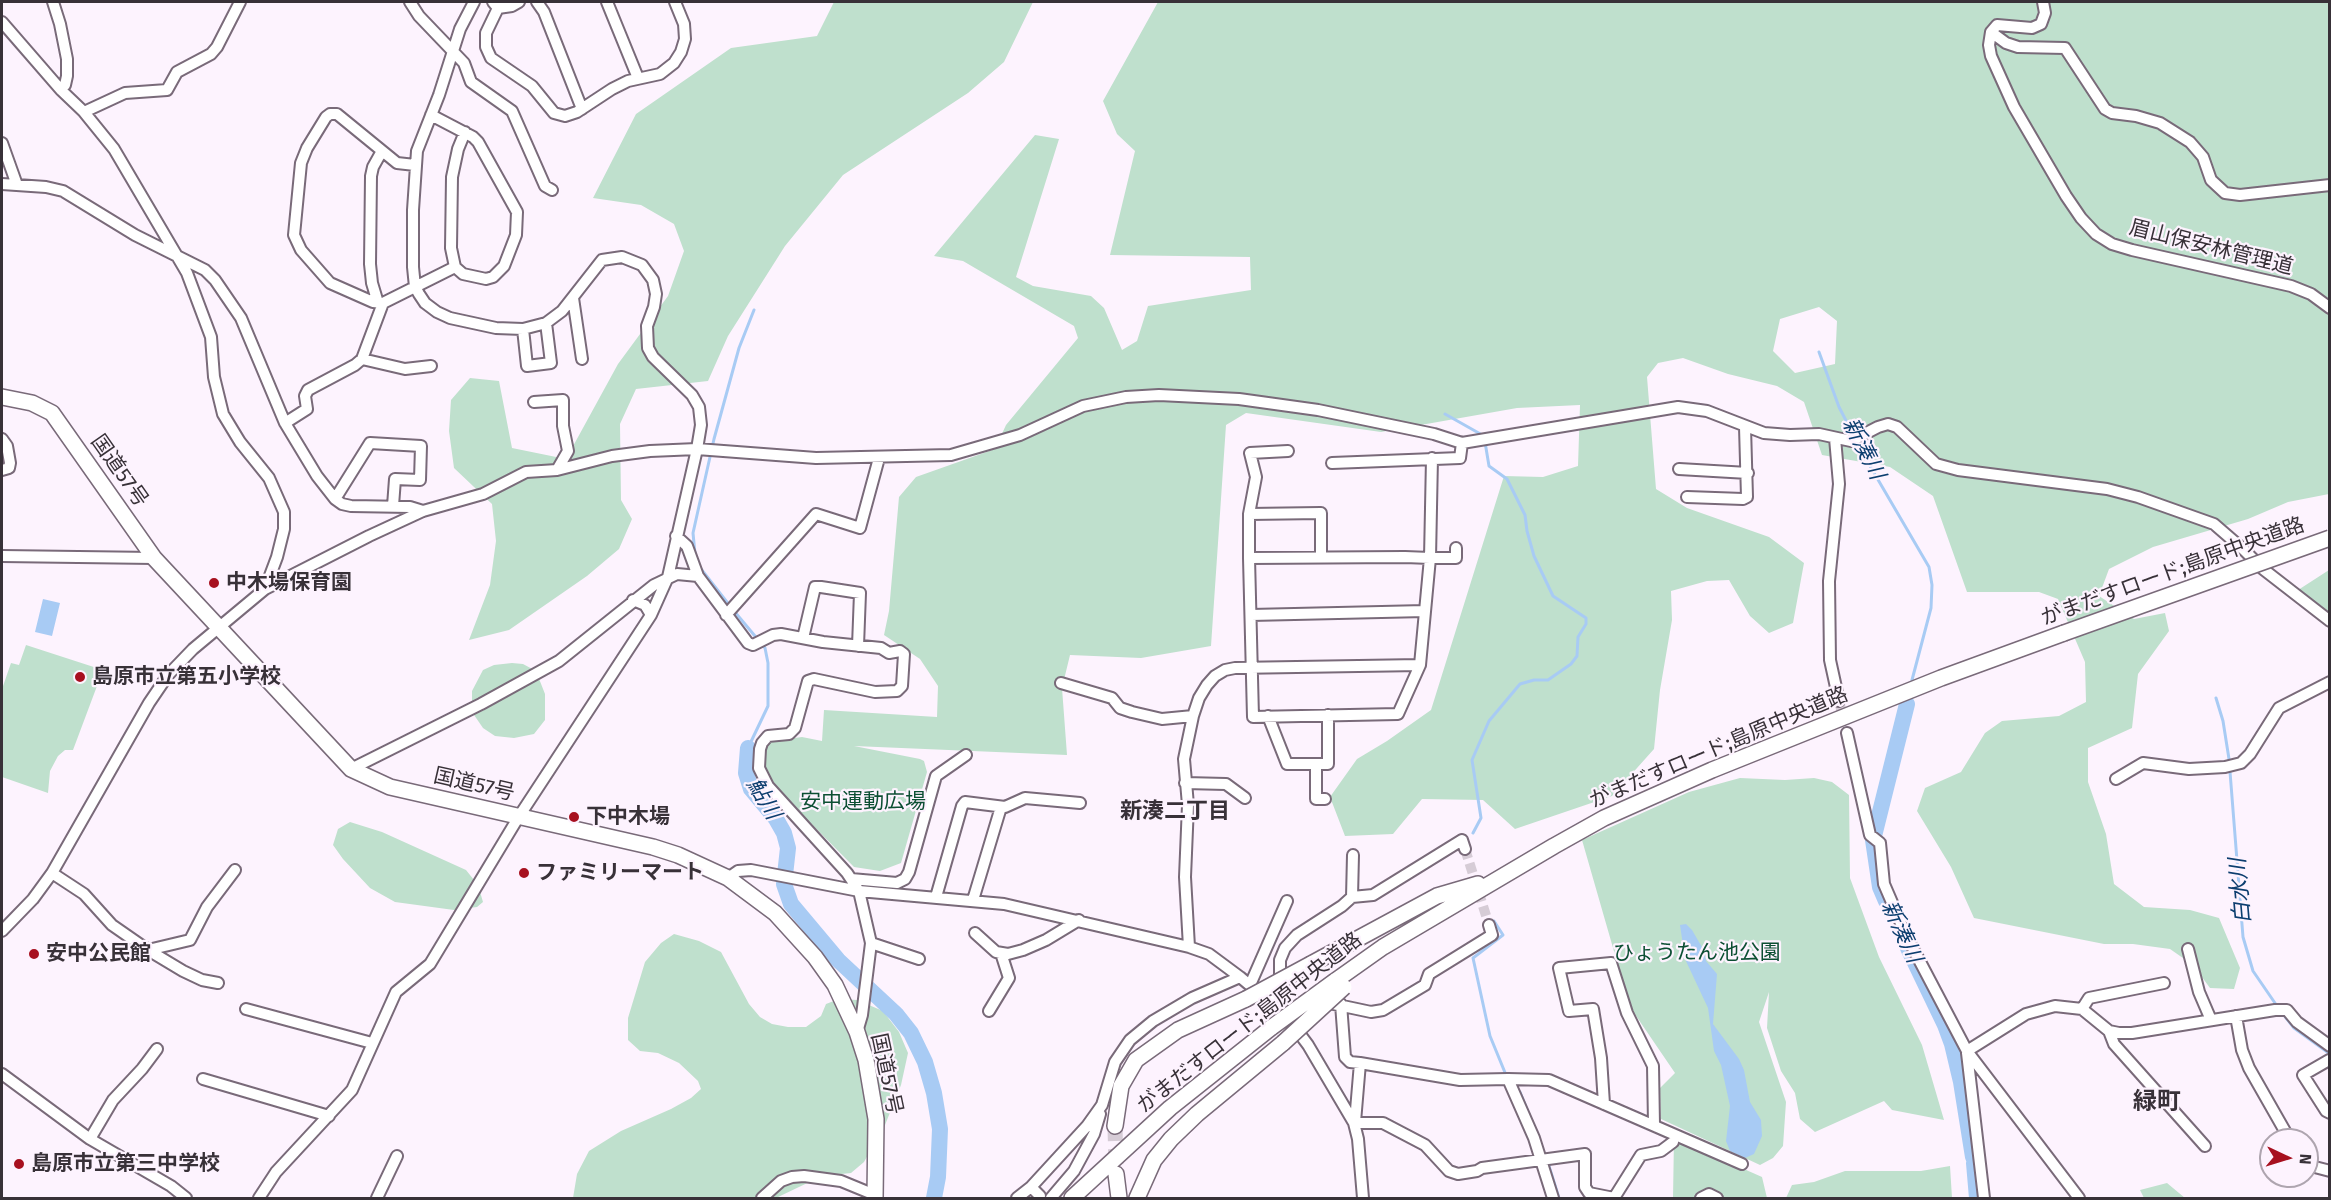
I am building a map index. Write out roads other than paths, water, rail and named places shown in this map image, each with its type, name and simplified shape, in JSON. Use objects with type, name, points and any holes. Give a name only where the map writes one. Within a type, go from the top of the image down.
[{"type":"highway","name":"国道57号","points":[[2,397],[32,403],[52,413],[154,558],[351,769],[390,787],[653,847],[678,855],[728,878],[775,913],[815,957],[835,985],[857,1032],[866,1060],[876,1119],[875,1197]]},
{"type":"highway","name":"がまだすロード;島原中央道路","points":[[1072,1198],[1170,1108],[1272,1027],[1339,984],[1383,947],[1594,824],[1660,792],[1941,678],[2330,538]]},
{"type":"highway","points":[[1115,1126],[1121,1086],[1136,1060],[1178,1030],[1248,992],[1311,964],[1437,896],[1503,876]]},
{"type":"highway","points":[[1137,1198],[1154,1160],[1171,1138],[1283,1042],[1339,984]]},
{"type":"highway","points":[[1116,1174],[1119,1198]]},
{"type":"street","points":[[52,2],[60,24],[67,59],[65,85],[60,90]]},
{"type":"street","points":[[84,112],[124,93],[166,90],[177,72],[211,54],[217,47],[240,2]]},
{"type":"street","points":[[410,2],[419,16],[464,63],[471,82],[506,106],[516,117],[545,186],[552,190]]},
{"type":"street","points":[[259,1198],[276,1172],[352,1090],[396,992],[430,964],[518,818],[651,615],[668,577],[676,536],[702,450],[699,407],[692,395],[653,357],[648,348],[647,326],[656,294],[650,274],[642,265],[628,259],[609,258],[597,265],[562,311],[546,323],[523,329],[496,328],[450,318],[425,303],[415,287],[413,267],[415,165],[421,138],[440,95],[460,30],[474,2]]},
{"type":"street","points":[[519,2],[512,6],[496,5],[486,33],[486,47],[491,58],[532,86],[559,116],[571,116],[612,88],[638,78],[654,76],[674,63],[681,52],[685,32],[675,2]]},
{"type":"street","points":[[537,2],[544,12],[582,109]]},
{"type":"street","points":[[607,2],[638,78]]},
{"type":"street","points":[[2043,2],[2045,13],[2041,24],[2032,28],[1997,25],[1991,32],[2006,43],[2018,46],[2065,48],[2105,109],[2112,113],[2136,116],[2160,123],[2190,142],[2203,157],[2211,180],[2225,192],[2240,195],[2330,185]]},
{"type":"street","points":[[2,22],[60,90],[84,112],[114,148],[178,257],[211,337],[214,377],[223,414],[240,442],[269,478],[284,512],[284,529],[266,590]]},
{"type":"street","name":"眉山保安林管理道","points":[[1991,32],[1989,45],[1991,56],[2014,107],[2066,196],[2096,234],[2112,244],[2132,250],[2292,286],[2312,294],[2330,308]]},
{"type":"street","points":[[415,165],[397,163],[337,114],[330,114],[307,148],[301,163],[293,227],[297,243],[330,283],[381,303],[455,267]]},
{"type":"street","points":[[431,115],[465,132],[473,136],[483,147],[517,213],[518,228],[504,266],[493,277],[486,279],[463,274],[455,267],[451,248],[452,177],[454,163],[465,132]]},
{"type":"street","points":[[2,144],[17,185]]},
{"type":"street","points":[[285,423],[305,411],[307,406],[305,396],[308,390],[362,360],[381,303],[372,283],[370,264],[371,176],[382,151]]},
{"type":"street","points":[[2,184],[46,187],[63,191],[135,235],[210,274],[241,318],[285,423],[317,476],[335,499],[351,507],[393,506],[423,511]]},
{"type":"street","points":[[573,297],[582,359]]},
{"type":"street","points":[[523,329],[527,366],[551,363],[546,323]]},
{"type":"street","points":[[362,360],[405,369],[431,366]]},
{"type":"street","points":[[2,931],[33,899],[52,873],[168,675],[193,649],[266,590],[369,536],[423,511],[483,494],[526,472],[557,470],[612,456],[650,451],[702,450],[816,458],[951,455],[1020,435],[1083,406],[1126,397],[1159,395],[1239,399],[1318,410],[1462,442],[1678,407],[1707,411],[1745,428],[1764,433],[1819,434],[1855,439],[1888,424],[1898,427],[1936,464],[1958,470],[2107,489],[2138,497],[2214,524],[2263,569],[2330,621]]},
{"type":"street","points":[[534,402],[563,400],[563,426],[568,451],[557,470]]},
{"type":"street","points":[[1687,497],[1746,498],[1749,492],[1745,428]]},
{"type":"street","points":[[1835,438],[1839,484],[1829,581],[1830,660],[1839,701]]},
{"type":"street","points":[[2,439],[7,446],[10,463],[9,468],[2,470]]},
{"type":"street","points":[[335,499],[370,442],[421,446],[420,480],[394,479],[393,506]]},
{"type":"street","points":[[1332,463],[1432,458],[1460,459],[1462,442]]},
{"type":"street","points":[[1288,451],[1250,453],[1256,477],[1249,514],[1253,717],[1398,714],[1420,665],[1430,558],[1432,458]]},
{"type":"street","points":[[730,611],[816,514],[860,528],[879,458]]},
{"type":"street","points":[[1678,469],[1748,473]]},
{"type":"street","points":[[1249,514],[1326,513],[1321,558]]},
{"type":"street","points":[[676,536],[687,546],[698,576],[730,611],[748,643],[758,642],[777,634],[881,648],[889,653],[903,653],[901,689],[897,691],[875,692],[814,680],[807,681],[795,728],[789,734],[773,735],[764,739],[760,749],[759,768],[768,786],[851,879],[859,891],[871,943],[867,985],[857,1032]]},
{"type":"street","points":[[1249,558],[1456,558],[1456,548]]},
{"type":"street","points":[[2,556],[154,558]]},
{"type":"street","points":[[351,769],[481,704],[559,661],[633,600],[668,577],[685,574],[698,576]]},
{"type":"street","points":[[803,639],[815,587],[821,587],[860,593],[858,646]]},
{"type":"street","points":[[633,600],[645,605],[651,615]]},
{"type":"street","points":[[1251,615],[1425,611]]},
{"type":"street","points":[[1189,947],[1185,877],[1188,805],[1184,759],[1199,698],[1215,676],[1225,670],[1252,666],[1420,665]]},
{"type":"street","points":[[2116,779],[2143,763],[2189,769],[2230,766],[2250,754],[2279,708],[2330,682]]},
{"type":"street","points":[[1061,683],[1112,698],[1120,708],[1132,712],[1162,719],[1193,717]]},
{"type":"street","points":[[1268,716],[1287,764],[1328,764],[1328,715]]},
{"type":"street","points":[[1846,733],[1870,835],[1880,843],[1884,884],[1906,935],[1967,1051],[2079,1198]]},
{"type":"street","points":[[851,879],[897,883],[905,879],[909,872],[936,776],[966,755]]},
{"type":"street","points":[[1316,764],[1316,799],[1325,799]]},
{"type":"street","points":[[1185,783],[1226,784],[1245,798]]},
{"type":"street","points":[[936,897],[964,803],[968,801],[1001,807],[1025,798],[1080,803]]},
{"type":"street","points":[[973,900],[1001,807]]},
{"type":"street","points":[[1270,1002],[1278,990],[1281,975],[1280,960],[1290,941],[1352,897],[1373,895],[1462,840],[1465,849]]},
{"type":"street","points":[[1352,897],[1353,855]]},
{"type":"street","points":[[148,950],[190,940],[207,907],[235,870]]},
{"type":"street","points":[[728,878],[744,870],[859,891],[1004,904],[1079,920],[1209,954],[1240,976],[1248,992],[1270,1002],[1293,1025],[1329,1079],[1354,1123],[1358,1139],[1363,1198]]},
{"type":"street","points":[[52,873],[84,894],[112,925],[148,950],[202,980],[218,983]]},
{"type":"street","points":[[1248,992],[1287,902]]},
{"type":"street","points":[[975,933],[996,952],[1001,953],[1023,950],[1079,920]]},
{"type":"street","points":[[1293,1025],[1310,1009],[1323,1001],[1371,1012],[1383,1010],[1425,985],[1429,974],[1492,935],[1489,925]]},
{"type":"street","points":[[871,943],[919,959]]},
{"type":"street","points":[[2188,949],[2199,992],[2211,1020]]},
{"type":"street","points":[[989,1011],[1009,978],[1001,953]]},
{"type":"street","points":[[1604,1104],[1601,1058],[1593,1010],[1569,1011],[1559,968],[1611,963],[1627,1013],[1653,1066],[1654,1125]]},
{"type":"street","points":[[1030,1187],[1045,1197],[1074,1172],[1094,1134],[1115,1062],[1130,1040],[1141,1030],[1192,998],[1240,976]]},
{"type":"street","points":[[2082,1009],[2089,998],[2164,983]]},
{"type":"street","points":[[1341,1004],[1347,1061],[1460,1080],[1549,1080],[1742,1164]]},
{"type":"street","points":[[1967,1051],[2026,1014],[2055,1006],[2082,1009],[2109,1030],[2132,1033],[2280,1010],[2330,1046]]},
{"type":"street","points":[[246,1009],[372,1043]]},
{"type":"street","points":[[2236,1016],[2242,1050],[2249,1068],[2283,1128]]},
{"type":"street","points":[[2109,1030],[2114,1044],[2205,1146]]},
{"type":"street","points":[[90,1139],[113,1100],[157,1049]]},
{"type":"street","points":[[1967,1051],[1984,1198]]},
{"type":"street","points":[[2329,1060],[2303,1075],[2326,1111],[2330,1113]]},
{"type":"street","points":[[1354,1123],[1360,1064]]},
{"type":"street","points":[[2,1074],[90,1139],[186,1198]]},
{"type":"street","points":[[203,1079],[329,1116]]},
{"type":"street","points":[[1508,1079],[1525,1116],[1552,1198]]},
{"type":"street","points":[[1017,1198],[1087,1126],[1102,1105]]},
{"type":"street","points":[[1354,1123],[1383,1123],[1425,1145],[1449,1171],[1458,1174],[1584,1154],[1585,1187],[1589,1193],[1614,1198],[1641,1155],[1661,1151],[1673,1142]]},
{"type":"street","points":[[377,1198],[397,1156]]},
{"type":"street","points":[[762,1198],[781,1181],[804,1176],[842,1181],[875,1197]]},
{"type":"street","points":[[1701,1198],[1709,1194],[1718,1198]]},
{"type":"water","points":[[43,599],[60,603],[52,636],[35,632]]},
{"type":"water","points":[[1686,924],[1703,949],[1706,961],[1717,974],[1713,1024],[1739,1059],[1744,1070],[1750,1102],[1761,1120],[1762,1136],[1754,1154],[1745,1158],[1730,1151],[1726,1141],[1730,1106],[1721,1065],[1714,1051],[1708,1008],[1685,959],[1680,925]]},
{"type":"waterway","name":"鮎川","points":[[695,554],[693,533],[714,439],[739,348],[754,310]]},
{"type":"waterway","name":"新湊川","points":[[1819,352],[1839,407],[1854,436]]},
{"type":"waterway","points":[[1445,414],[1484,436],[1489,466],[1507,479],[1525,515],[1534,556],[1553,596],[1586,618],[1586,624],[1578,637],[1577,656],[1571,664],[1548,680],[1534,680],[1520,684],[1489,721],[1472,760],[1481,818],[1473,833]]},
{"type":"waterway","name":"新湊川","points":[[1856,442],[1929,567],[1932,585],[1931,608],[1912,680]]},
{"type":"waterway","name":"鮎川","points":[[701,569],[730,606]]},
{"type":"waterway","name":"鮎川","points":[[734,611],[765,648],[768,663],[768,706],[748,748]]},
{"type":"waterway","name":"白水川","points":[[2216,698],[2223,721],[2229,759],[2243,937],[2253,971],[2277,1006]]},
{"type":"waterway","name":"新湊川","points":[[1886,901],[1880,887],[1873,840],[1907,704]]},
{"type":"waterway","name":"鮎川","points":[[748,748],[746,773],[751,789],[776,819],[784,833],[788,848],[784,884],[791,904],[838,960],[896,1014],[911,1033],[925,1062],[934,1093],[940,1129],[938,1177],[934,1198]]},
{"type":"waterway","points":[[1494,921],[1503,935],[1473,958],[1490,1036],[1506,1075]]},
{"type":"waterway","name":"新湊川","points":[[1908,948],[1952,1044],[1961,1082],[1973,1157]]},
{"type":"waterway","name":"白水川","points":[[2283,1014],[2294,1028],[2330,1054]]},
{"type":"waterway","points":[[1520,1092],[1533,1124]]},
{"type":"waterway","name":"新湊川","points":[[1974,1163],[1977,1198]]},
{"type":"waterway","points":[[1549,1166],[1559,1198]]},
{"type":"tunnel","points":[[1839,701],[1847,733]]},
{"type":"tunnel","points":[[1465,849],[1489,925]]},
{"type":"tunnel","points":[[1115,1126],[1116,1168]]},
{"type":"place","name":"中木場保育園","points":[[214,583]]},
{"type":"place","name":"島原市立第五小学校","points":[[80,677]]},
{"type":"place","name":"下中木場","points":[[574,817]]},
{"type":"place","name":"ファミリーマート","points":[[524,873]]},
{"type":"place","name":"安中公民館","points":[[34,954]]},
{"type":"place","name":"島原市立第三中学校","points":[[19,1164]]},
{"type":"district","name":"新湊二丁目","points":[[1175,812]]},
{"type":"district","name":"緑町","points":[[2157,1102]]},
{"type":"park label","name":"安中運動広場","points":[[863,802]]},
{"type":"park label","name":"ひょうたん池公園","points":[[1697,953]]}]
